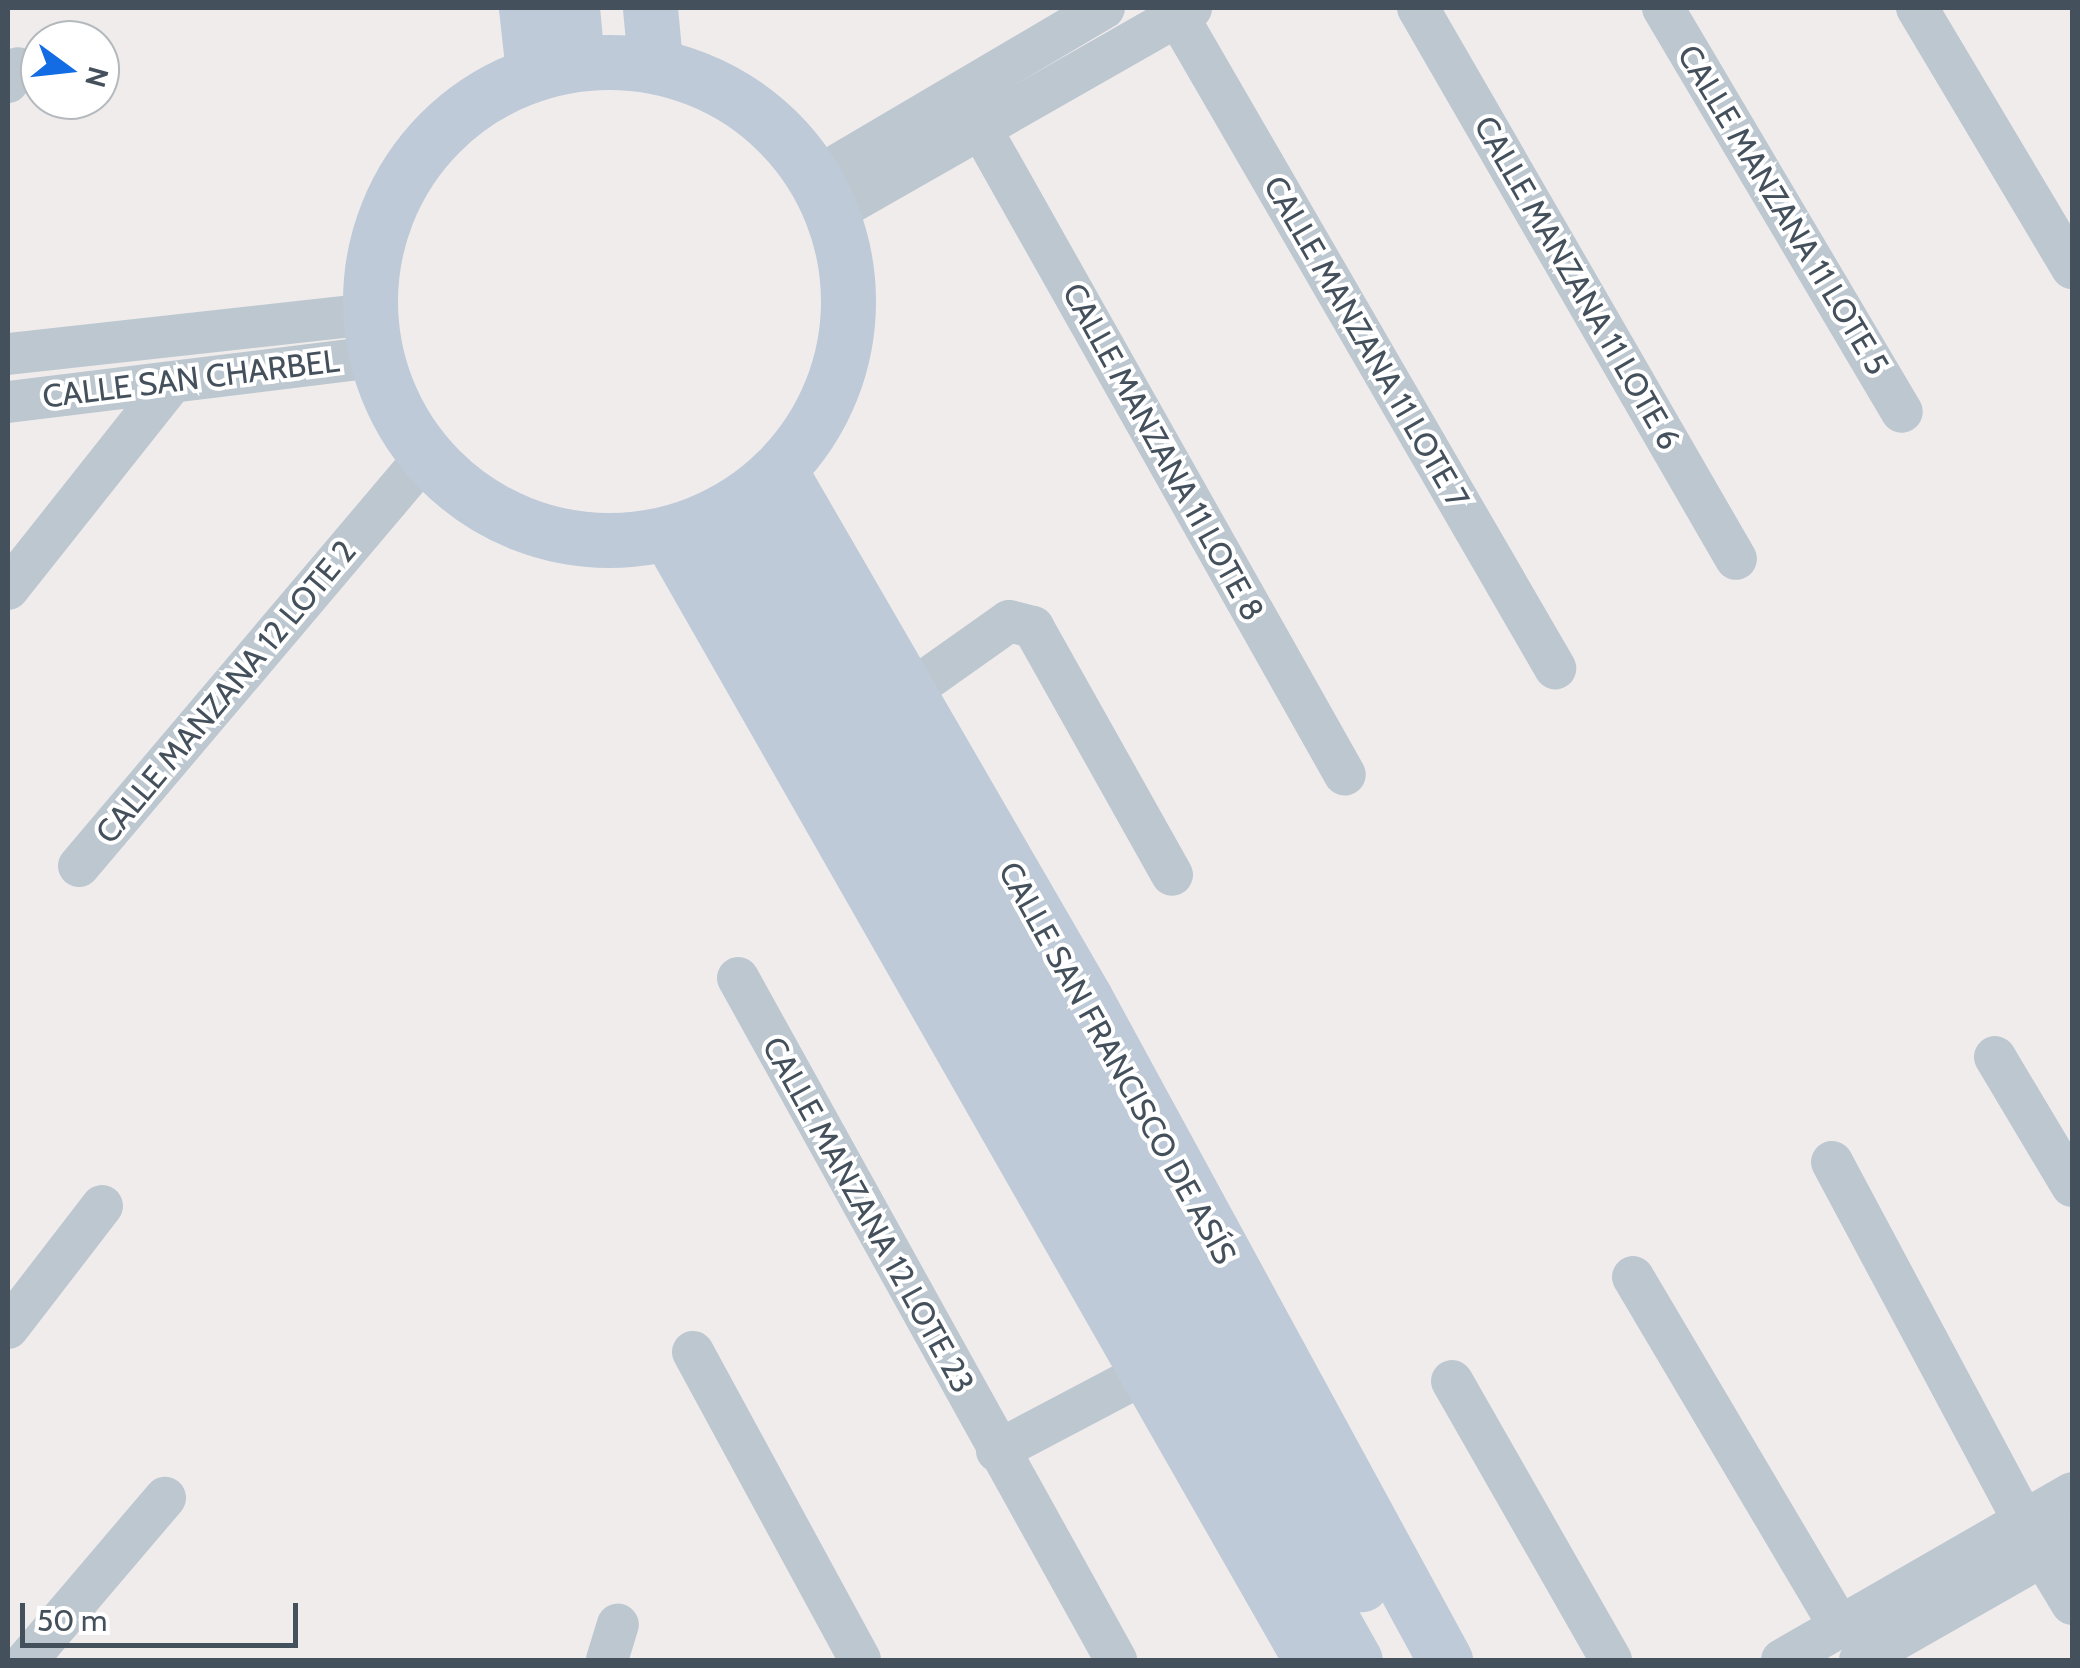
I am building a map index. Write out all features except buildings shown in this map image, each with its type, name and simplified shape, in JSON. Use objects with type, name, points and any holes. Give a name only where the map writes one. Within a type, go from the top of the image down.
[{"type":"main road","points":[[526,8],[600,52],[748,102],[826,195],[851,304],[832,394],[727,506],[584,543],[494,514],[426,457],[394,410],[372,336],[378,236],[410,165],[464,108],[600,52],[650,8]]},
{"type":"main road","points":[[572,8],[600,52]]},
{"type":"main road","points":[[727,506],[1145,1373],[1311,1660]]},
{"type":"main road","points":[[727,506],[1356,1660]]},
{"type":"main road","name":"CALLE SAN FRANCISCO DE ASÍS","points":[[727,506],[906,694],[1085,998],[1445,1660]]},
{"type":"main road","name":"CALLE SAN FRANCISCO DE ASÍS","points":[[727,506],[1404,1660]]},
{"type":"street","points":[[826,195],[1104,8]]},
{"type":"street","name":"CALLE MANZANA 11 LOTE 6","points":[[1418,8],[1736,559]]},
{"type":"street","name":"CALLE MANZANA 11 LOTE 5","points":[[1663,8],[1902,412]]},
{"type":"street","points":[[1918,8],[2072,268]]},
{"type":"street","points":[[826,195],[982,129],[1184,12]]},
{"type":"street","name":"CALLE MANZANA 11 LOTE 7","points":[[1184,12],[1556,668]]},
{"type":"street","name":"CALLE MANZANA 11 LOTE 8","points":[[982,129],[1345,775]]},
{"type":"street","name":"CALLE SAN CHARBEL","points":[[8,354],[372,336]]},
{"type":"street","name":"CALLE SAN CHARBEL","points":[[8,402],[171,383],[372,336]]},
{"type":"street","points":[[8,589],[171,383]]},
{"type":"street","name":"CALLE MANZANA 12 LOTE 2","points":[[79,866],[426,457]]},
{"type":"street","points":[[906,694],[1009,621],[1032,627],[1172,875]]},
{"type":"street","name":"CALLE MANZANA 12 LOTE 23","points":[[738,978],[1116,1660]]},
{"type":"street","points":[[1996,1057],[2072,1186]]},
{"type":"street","points":[[1832,1162],[2047,1538],[2072,1604]]},
{"type":"street","points":[[8,1328],[102,1206]]},
{"type":"street","points":[[1633,1277],[1855,1652]]},
{"type":"street","points":[[693,1352],[860,1660]]},
{"type":"street","points":[[998,1451],[1145,1373]]},
{"type":"street","points":[[1452,1381],[1611,1660]]},
{"type":"street","points":[[1782,1660],[1855,1652],[2047,1538],[2072,1493]]},
{"type":"street","points":[[27,1660],[165,1498]]}]
